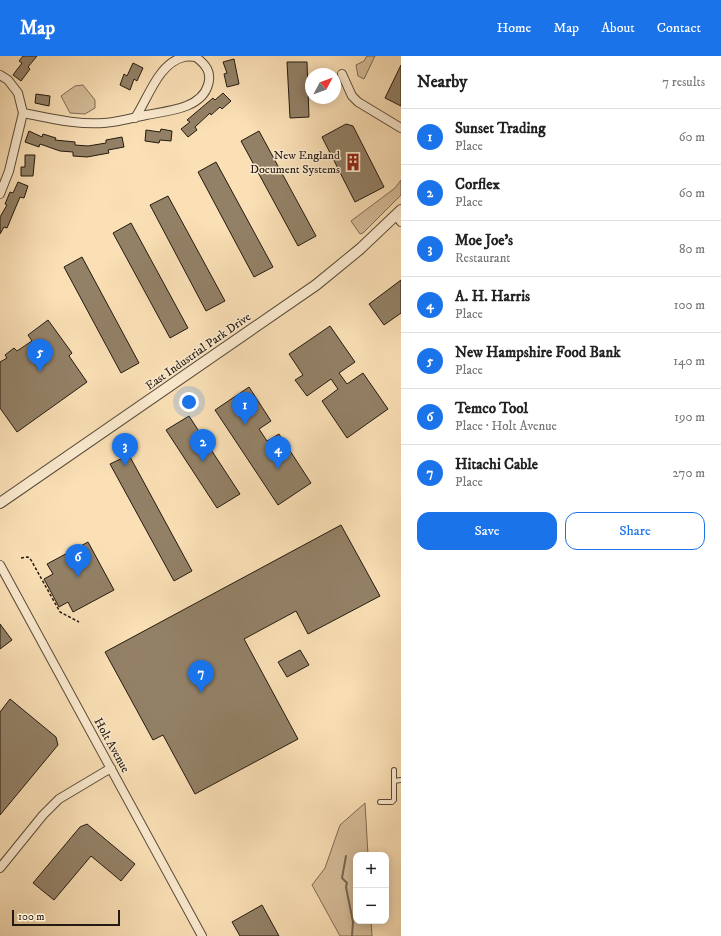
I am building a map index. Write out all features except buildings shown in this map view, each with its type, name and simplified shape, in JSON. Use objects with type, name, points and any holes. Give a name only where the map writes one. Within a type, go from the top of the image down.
[{"type":"street","points":[[23,113],[55,120],[105,123],[135,118],[175,109],[198,100],[207,90],[211,77],[206,66],[196,57],[184,57],[173,62],[156,81],[135,118]]},
{"type":"street","points":[[342,74],[352,96],[358,102],[401,128]]},
{"type":"street","points":[[0,75],[8,80],[18,92],[23,113],[8,171],[0,194]]},
{"type":"street","name":"East Industrial Park Drive","points":[[0,503],[316,285],[399,216]]},
{"type":"street","name":"Holt Avenue","points":[[0,565],[202,936]]},
{"type":"street","points":[[0,868],[44,815],[60,799],[111,768]]},
{"type":"lane","points":[[380,802],[392,802],[394,800],[394,770]]},
{"type":"lane","points":[[394,781],[401,780]]},
{"type":"path","points":[[21,558],[28,557],[31,560],[60,612],[79,622]]},
{"type":"shaded area","points":[[367,56],[375,56],[364,79],[358,76],[356,65],[364,61]]},
{"type":"shaded area","points":[[83,85],[95,100],[95,108],[85,114],[70,113],[61,96],[75,86]]},
{"type":"shaded area","points":[[401,180],[401,195],[363,233],[360,234],[351,221],[395,188]]},
{"type":"shaded area","points":[[365,803],[368,852],[353,852],[353,924],[371,924],[372,936],[340,936],[312,885],[325,868],[340,825]]},
{"type":"waterway","points":[[346,856],[342,878],[347,883],[346,887],[353,922],[352,936]]},
{"type":"place","name":"New England Document Systems","points":[[353,162]]},
{"type":"place","name":"New Hampshire Food Bank","points":[[40,372]]},
{"type":"place","name":"Sunset Trading","points":[[245,425]]},
{"type":"place","name":"Corflex","points":[[203,462]]},
{"type":"place","name":"Moe Joe's","points":[[125,466]]},
{"type":"place","name":"A. H. Harris","points":[[278,469]]},
{"type":"place","name":"Temco Tool","points":[[78,577]]},
{"type":"place","name":"Hitachi Cable","points":[[201,693]]}]
